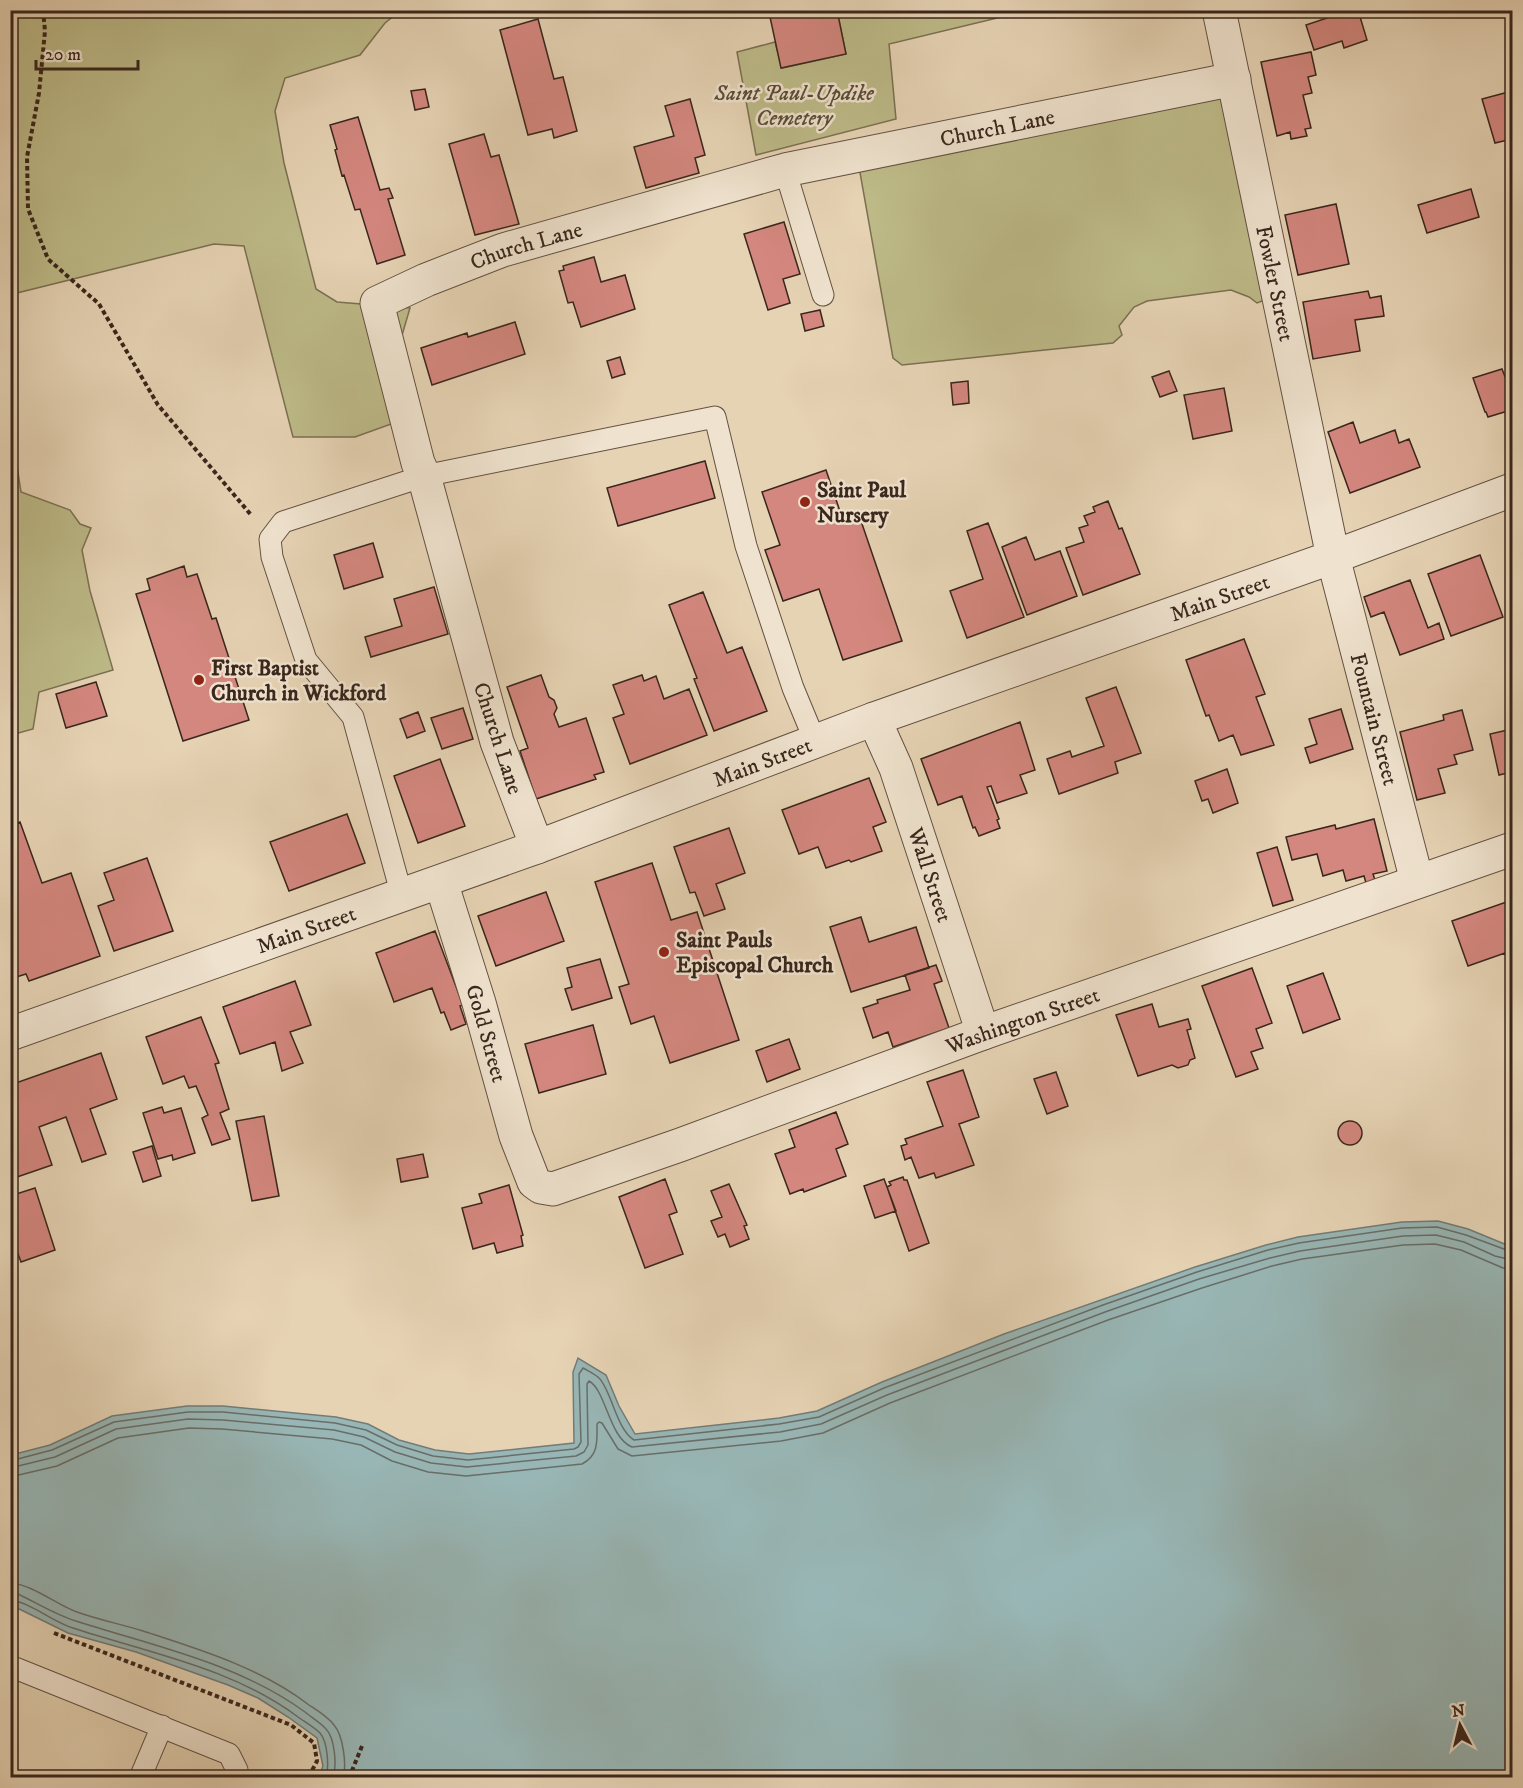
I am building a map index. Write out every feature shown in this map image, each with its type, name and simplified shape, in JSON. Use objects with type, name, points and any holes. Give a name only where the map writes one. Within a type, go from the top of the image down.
[{"type":"street","name":"Fowler Street","points":[[1219,10],[1333,557]]},
{"type":"street","name":"Church Lane","points":[[537,847],[497,742],[424,476],[418,463],[377,303],[426,280],[503,250],[785,170],[1234,79]]},
{"type":"street","name":"Main Street","points":[[10,1034],[441,882],[874,719],[1333,557],[1512,490]]},
{"type":"street","name":"Fountain Street","points":[[1333,557],[1417,881]]},
{"type":"street","name":"Wall Street","points":[[874,719],[896,768],[983,1033]]},
{"type":"street","name":"Washington Street","points":[[534,1182],[541,1187],[553,1189],[680,1145],[983,1033],[1512,849]]},
{"type":"street","name":"Gold Street","points":[[441,882],[479,1003],[516,1136],[534,1182]]},
{"type":"lane","points":[[785,170],[823,296]]},
{"type":"lane","points":[[402,896],[353,717],[306,660],[272,557],[270,539],[283,522],[424,476],[715,417],[746,546],[793,688],[815,741]]},
{"type":"lane","points":[[10,1666],[229,1754],[237,1770],[237,1778]]},
{"type":"lane","points":[[140,1778],[162,1726]]},
{"type":"path","points":[[43,10],[45,31],[41,72],[27,167],[28,208],[48,259],[99,304],[158,405],[270,539]]},
{"type":"path","points":[[54,1633],[291,1725],[314,1743],[317,1761],[308,1778]]},
{"type":"path","points":[[349,1778],[362,1746]]},
{"type":"green space","points":[[11,11],[400,11],[385,23],[360,55],[285,78],[275,111],[284,163],[316,289],[337,302],[410,308],[398,349],[405,419],[355,437],[293,437],[244,246],[214,244],[17,293],[11,298]]},
{"type":"green space","name":"Saint Paul-Updike Cemetery","points":[[837,11],[1018,11],[1018,13],[889,44],[896,119],[756,155],[737,52],[775,42],[782,68],[846,54]]},
{"type":"green space","points":[[1232,82],[1275,296],[1257,303],[1231,290],[1147,301],[1134,307],[1119,326],[1122,335],[1113,343],[902,365],[893,358],[859,167]]},
{"type":"green space","points":[[10,420],[21,492],[70,510],[80,524],[91,528],[82,550],[90,591],[113,670],[39,692],[33,729],[11,735]]},
{"type":"water","points":[[1438,1221],[1468,1229],[1512,1247],[1512,1777],[319,1777],[323,1766],[317,1738],[258,1698],[136,1652],[68,1633],[11,1605],[11,1455],[50,1445],[112,1416],[187,1406],[223,1406],[336,1417],[368,1424],[399,1440],[435,1450],[469,1454],[574,1443],[573,1372],[578,1358],[606,1375],[619,1406],[635,1434],[779,1418],[817,1411],[882,1382],[1004,1334],[1195,1267],[1266,1245],[1298,1237],[1402,1222]]},
{"type":"building","points":[[799,10],[837,10],[846,54],[781,68],[770,17]]},
{"type":"building","points":[[1351,10],[1358,10],[1367,40],[1344,48],[1342,41],[1314,50],[1306,25]]},
{"type":"building","points":[[538,19],[554,79],[563,77],[577,131],[554,138],[552,129],[528,135],[500,30]]},
{"type":"building","points":[[1311,52],[1316,75],[1308,77],[1312,93],[1303,95],[1311,128],[1305,129],[1307,136],[1291,139],[1290,132],[1277,136],[1261,62]]},
{"type":"building","points":[[425,89],[429,107],[415,110],[411,91]]},
{"type":"building","points":[[1512,91],[1512,139],[1495,143],[1482,99]]},
{"type":"building","points":[[690,99],[705,155],[695,158],[699,173],[646,188],[634,147],[674,136],[665,106]]},
{"type":"building","points":[[358,117],[380,190],[389,188],[393,198],[388,199],[405,255],[377,264],[360,209],[355,210],[344,175],[342,176],[330,125]]},
{"type":"building","points":[[484,134],[491,157],[499,155],[519,224],[475,235],[449,144]]},
{"type":"building","points":[[1471,189],[1479,217],[1427,233],[1418,205]]},
{"type":"building","points":[[1336,204],[1349,264],[1298,275],[1285,215]]},
{"type":"building","points":[[784,222],[800,274],[783,279],[790,303],[768,310],[744,234]]},
{"type":"building","points":[[594,257],[601,282],[625,275],[635,309],[581,327],[573,302],[568,303],[559,271],[564,270],[563,266]]},
{"type":"building","points":[[1368,291],[1370,298],[1381,296],[1384,316],[1355,320],[1360,351],[1313,359],[1303,302]]},
{"type":"building","points":[[820,310],[824,326],[805,331],[801,314]]},
{"type":"building","points":[[515,322],[525,354],[432,385],[421,348],[467,333],[468,337]]},
{"type":"building","points":[[620,357],[625,374],[612,378],[607,361]]},
{"type":"building","points":[[1502,369],[1506,379],[1512,377],[1512,414],[1511,410],[1488,417],[1473,378]]},
{"type":"building","points":[[1169,371],[1177,391],[1160,397],[1152,377]]},
{"type":"building","points":[[968,381],[969,403],[953,405],[951,383]]},
{"type":"building","points":[[1224,388],[1232,431],[1193,439],[1184,395]]},
{"type":"building","points":[[1353,422],[1360,443],[1395,430],[1399,443],[1409,439],[1420,467],[1350,493],[1328,432]]},
{"type":"building","points":[[705,461],[715,498],[618,526],[607,488]]},
{"type":"building","points":[[826,470],[844,523],[860,518],[902,641],[843,660],[819,589],[783,601],[765,550],[780,545],[762,492]]},
{"type":"building","points":[[1108,501],[1119,529],[1122,528],[1140,574],[1083,595],[1066,548],[1084,542],[1079,528],[1088,525],[1084,516],[1095,512],[1093,507]]},
{"type":"building","points":[[988,523],[1024,617],[967,638],[950,591],[983,579],[967,531]]},
{"type":"building","points":[[1026,537],[1035,560],[1060,551],[1077,596],[1027,615],[1002,547]]},
{"type":"building","points":[[373,543],[383,577],[344,589],[334,555]]},
{"type":"building","points":[[1480,555],[1503,617],[1451,636],[1428,574]]},
{"type":"building","name":"First Baptist Church in Wickford","points":[[184,566],[187,577],[197,574],[212,619],[216,618],[249,720],[183,741],[136,594],[150,590],[147,579]]},
{"type":"building","points":[[1410,580],[1428,628],[1439,623],[1444,639],[1400,655],[1384,612],[1371,617],[1364,597]]},
{"type":"building","points":[[434,587],[448,634],[371,657],[365,637],[402,626],[394,599]]},
{"type":"building","points":[[703,592],[727,653],[742,647],[767,711],[714,731],[694,679],[697,678],[669,605]]},
{"type":"building","points":[[1244,639],[1265,694],[1256,697],[1274,745],[1241,755],[1233,735],[1219,741],[1209,715],[1206,716],[1186,660]]},
{"type":"building","points":[[541,675],[549,697],[554,700],[557,708],[554,714],[559,727],[586,718],[604,772],[594,775],[596,779],[536,799],[520,751],[528,748],[507,687]]},
{"type":"building","points":[[642,675],[644,681],[656,676],[664,699],[689,689],[707,735],[630,764],[613,718],[624,714],[613,685]]},
{"type":"building","points":[[96,682],[107,716],[66,728],[56,694]]},
{"type":"building","points":[[1116,687],[1141,753],[1115,762],[1118,773],[1059,794],[1047,759],[1070,751],[1072,757],[1104,746],[1086,698]]},
{"type":"building","points":[[463,708],[473,739],[442,749],[431,718]]},
{"type":"building","points":[[1341,709],[1353,749],[1310,763],[1305,748],[1317,744],[1309,719]]},
{"type":"building","points":[[1462,710],[1473,750],[1454,755],[1457,764],[1438,769],[1445,793],[1417,800],[1400,732],[1444,720],[1443,715]]},
{"type":"building","points":[[418,712],[425,731],[407,738],[400,719]]},
{"type":"building","points":[[1020,722],[1035,770],[1020,775],[1027,793],[997,803],[991,786],[987,787],[1000,828],[979,836],[975,827],[973,828],[962,796],[938,805],[921,759]]},
{"type":"building","points":[[1512,729],[1512,772],[1499,775],[1490,734]]},
{"type":"building","points":[[440,759],[465,826],[418,843],[394,776]]},
{"type":"building","points":[[1227,769],[1238,803],[1213,813],[1208,799],[1202,801],[1195,781]]},
{"type":"building","points":[[869,778],[886,822],[873,827],[882,851],[826,868],[818,847],[799,854],[782,810]]},
{"type":"building","points":[[347,814],[365,863],[289,891],[270,842]]},
{"type":"building","points":[[1374,819],[1387,871],[1373,874],[1375,880],[1366,883],[1364,876],[1346,881],[1343,870],[1323,876],[1317,854],[1292,860],[1286,837],[1335,825],[1336,829]]},
{"type":"building","points":[[20,822],[42,883],[71,873],[100,956],[29,981],[26,974],[10,979],[10,858],[13,857],[10,850],[10,826]]},
{"type":"building","points":[[729,828],[745,873],[716,884],[725,909],[704,916],[695,892],[690,893],[674,847]]},
{"type":"building","points":[[1277,847],[1293,900],[1273,906],[1257,853]]},
{"type":"building","points":[[147,858],[173,931],[114,951],[98,906],[114,900],[104,873]]},
{"type":"building","name":"Saint Pauls Episcopal Church","points":[[652,863],[671,920],[697,912],[739,1040],[670,1063],[654,1016],[631,1024],[619,987],[629,984],[595,882]]},
{"type":"building","points":[[546,892],[564,941],[496,966],[478,916]]},
{"type":"building","points":[[1512,900],[1512,962],[1508,963],[1505,953],[1468,966],[1452,921]]},
{"type":"building","points":[[861,917],[869,942],[916,927],[929,968],[851,992],[830,927]]},
{"type":"building","points":[[435,931],[463,1005],[460,1006],[466,1024],[451,1030],[444,1012],[441,1013],[432,988],[394,1002],[376,953]]},
{"type":"building","points":[[600,959],[612,998],[572,1010],[565,989],[572,987],[567,968]]},
{"type":"building","points":[[936,965],[942,981],[934,984],[949,1028],[893,1047],[888,1032],[873,1038],[863,1008],[878,1003],[877,1000],[910,990],[905,975]]},
{"type":"building","points":[[1252,968],[1272,1023],[1256,1029],[1263,1048],[1251,1052],[1258,1069],[1236,1077],[1202,986]]},
{"type":"building","points":[[1323,973],[1340,1019],[1303,1033],[1287,986]]},
{"type":"building","points":[[295,981],[311,1025],[290,1032],[303,1063],[282,1071],[275,1042],[240,1054],[223,1007]]},
{"type":"building","points":[[1152,1004],[1159,1027],[1188,1019],[1191,1029],[1187,1030],[1195,1058],[1190,1060],[1188,1065],[1178,1068],[1172,1065],[1138,1076],[1116,1015]]},
{"type":"building","points":[[201,1017],[219,1063],[215,1064],[229,1109],[220,1113],[230,1139],[212,1145],[202,1118],[208,1115],[196,1086],[189,1088],[184,1076],[163,1084],[146,1037]]},
{"type":"building","points":[[593,1025],[606,1074],[539,1093],[525,1044]]},
{"type":"building","points":[[789,1039],[800,1069],[767,1082],[756,1051]]},
{"type":"building","points":[[101,1053],[117,1099],[90,1109],[106,1154],[82,1162],[66,1117],[39,1127],[52,1165],[17,1177],[10,1158],[10,1143],[12,1142],[10,1132],[13,1132],[10,1125],[10,1085]]},
{"type":"building","points":[[963,1070],[979,1117],[959,1124],[974,1165],[936,1178],[934,1173],[919,1178],[911,1157],[905,1160],[901,1146],[907,1144],[905,1139],[943,1126],[927,1082]]},
{"type":"building","points":[[1056,1072],[1068,1106],[1047,1114],[1034,1079]]},
{"type":"building","points":[[162,1107],[164,1113],[181,1108],[195,1153],[173,1160],[172,1155],[158,1159],[143,1113]]},
{"type":"building","points":[[836,1112],[848,1144],[836,1149],[846,1176],[804,1192],[803,1189],[790,1194],[775,1154],[795,1147],[789,1130]]},
{"type":"building","points":[[264,1116],[279,1196],[252,1201],[236,1121]]},
{"type":"building","points":[[1350,1121],[1358,1125],[1362,1133],[1358,1141],[1350,1145],[1342,1141],[1338,1133],[1342,1125]]},
{"type":"building","points":[[152,1146],[161,1176],[143,1182],[133,1152]]},
{"type":"building","points":[[423,1154],[428,1177],[401,1182],[397,1159]]},
{"type":"building","points":[[903,1177],[907,1180],[929,1243],[909,1251],[887,1187],[891,1185],[889,1182]]},
{"type":"building","points":[[665,1179],[677,1212],[669,1215],[683,1254],[645,1268],[619,1197]]},
{"type":"building","points":[[884,1179],[896,1211],[875,1218],[864,1186]]},
{"type":"building","points":[[729,1184],[747,1225],[744,1226],[749,1239],[730,1247],[725,1234],[718,1237],[711,1221],[722,1217],[711,1191]]},
{"type":"building","points":[[509,1185],[523,1235],[521,1236],[523,1246],[497,1253],[494,1243],[473,1249],[462,1208],[482,1203],[479,1194]]},
{"type":"building","points":[[35,1188],[55,1250],[21,1262],[10,1232],[13,1230],[10,1224],[10,1196]]},
{"type":"place","name":"Saint Paul Nursery","points":[[805,502]]},
{"type":"place","name":"First Baptist Church in Wickford","points":[[199,680]]},
{"type":"place","name":"Saint Pauls Episcopal Church","points":[[664,952]]}]
